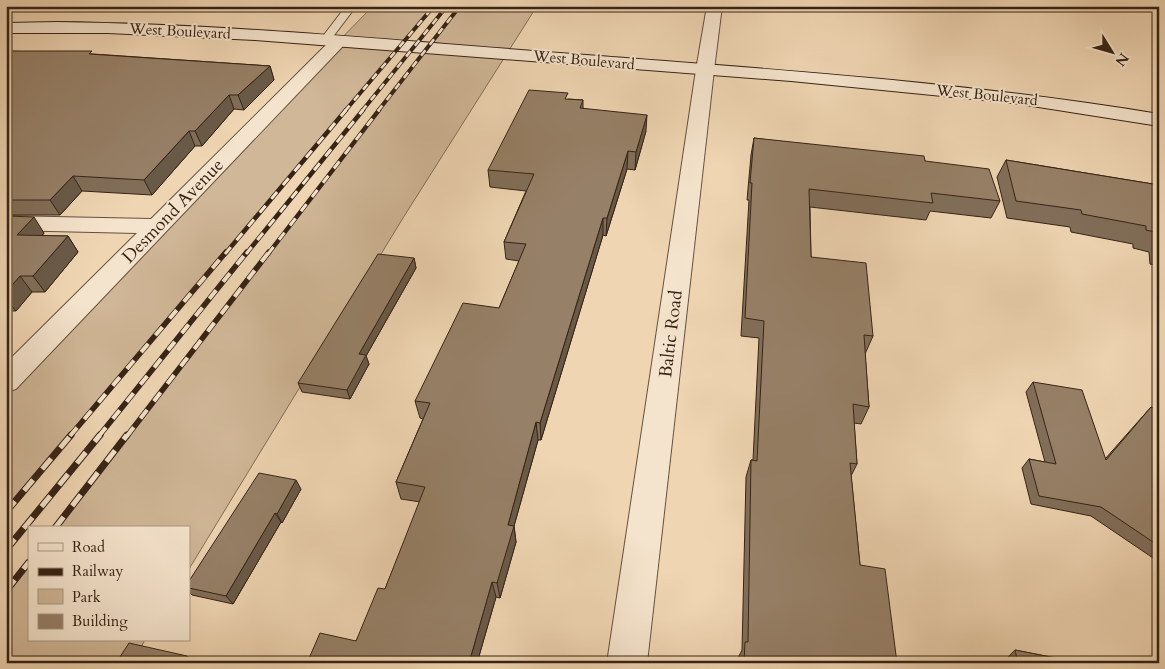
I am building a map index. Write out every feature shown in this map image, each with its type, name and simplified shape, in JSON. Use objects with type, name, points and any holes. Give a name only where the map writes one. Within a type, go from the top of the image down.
[{"type":"street","name":"Baltic Road","points":[[627,663],[715,6]]},
{"type":"street","name":"West Boulevard","points":[[6,28],[115,28],[332,41],[705,70],[973,93],[1070,105],[1159,120]]},
{"type":"street","name":"Desmond Avenue","points":[[6,381],[159,226],[332,41]]},
{"type":"street","points":[[6,223],[159,226]]},
{"type":"lane","points":[[332,41],[349,9],[344,6]]},
{"type":"green space","points":[[373,6],[434,6],[6,512],[6,381]]},
{"type":"green space","points":[[460,6],[537,6],[403,218],[190,567],[190,526],[57,526]]},
{"type":"green space","points":[[28,563],[28,642],[144,642],[132,663],[6,663],[6,591]]},
{"type":"building","points":[[6,51],[92,51],[89,54],[270,66],[238,95],[229,95],[195,131],[189,131],[144,180],[73,176],[50,200],[6,200]]},
{"type":"building","points":[[529,90],[568,93],[565,99],[583,100],[580,108],[647,115],[636,152],[628,151],[607,218],[603,218],[540,423],[536,422],[508,525],[514,526],[497,583],[492,582],[469,663],[307,663],[320,633],[356,641],[378,588],[385,589],[425,487],[396,482],[430,403],[415,401],[463,303],[499,308],[526,244],[504,242],[534,174],[488,170]]},
{"type":"building","points":[[754,138],[924,156],[925,161],[989,169],[1000,201],[931,193],[933,203],[809,189],[811,257],[866,263],[873,336],[864,335],[869,407],[853,404],[857,464],[850,463],[860,565],[885,569],[897,663],[744,663],[745,642],[748,642],[751,460],[757,461],[764,321],[745,318],[752,183],[750,183]]},
{"type":"building","points":[[1006,160],[1159,185],[1159,233],[1146,230],[1146,226],[1082,214],[1081,210],[1016,201]]},
{"type":"building","points":[[6,216],[34,217],[17,235],[68,236],[33,276],[20,276],[6,292]]},
{"type":"building","points":[[378,254],[414,258],[359,354],[366,355],[347,390],[298,383]]},
{"type":"building","points":[[1033,382],[1082,390],[1106,460],[1151,407],[1159,411],[1159,546],[1101,507],[1039,496],[1029,459],[1056,464]]},
{"type":"building","points":[[259,473],[296,480],[226,596],[190,588],[190,579]]},
{"type":"building","points":[[129,643],[187,656],[183,663],[116,663]]},
{"type":"building","points":[[1015,650],[1081,663],[1018,663]]},
{"type":"railway","points":[[345,111],[434,6]]},
{"type":"railway","points":[[362,111],[447,6]]},
{"type":"railway","points":[[378,111],[460,6]]},
{"type":"railway","points":[[225,254],[346,110]]},
{"type":"railway","points":[[246,254],[363,110]]},
{"type":"railway","points":[[268,254],[379,110]]},
{"type":"railway","points":[[70,436],[226,252]]},
{"type":"railway","points":[[99,436],[247,252]]},
{"type":"railway","points":[[127,436],[269,252]]},
{"type":"railway","points":[[6,512],[71,435]]},
{"type":"railway","points":[[6,550],[100,435]]},
{"type":"railway","points":[[57,526],[127,435]]},
{"type":"railway","points":[[6,591],[28,563]]}]
